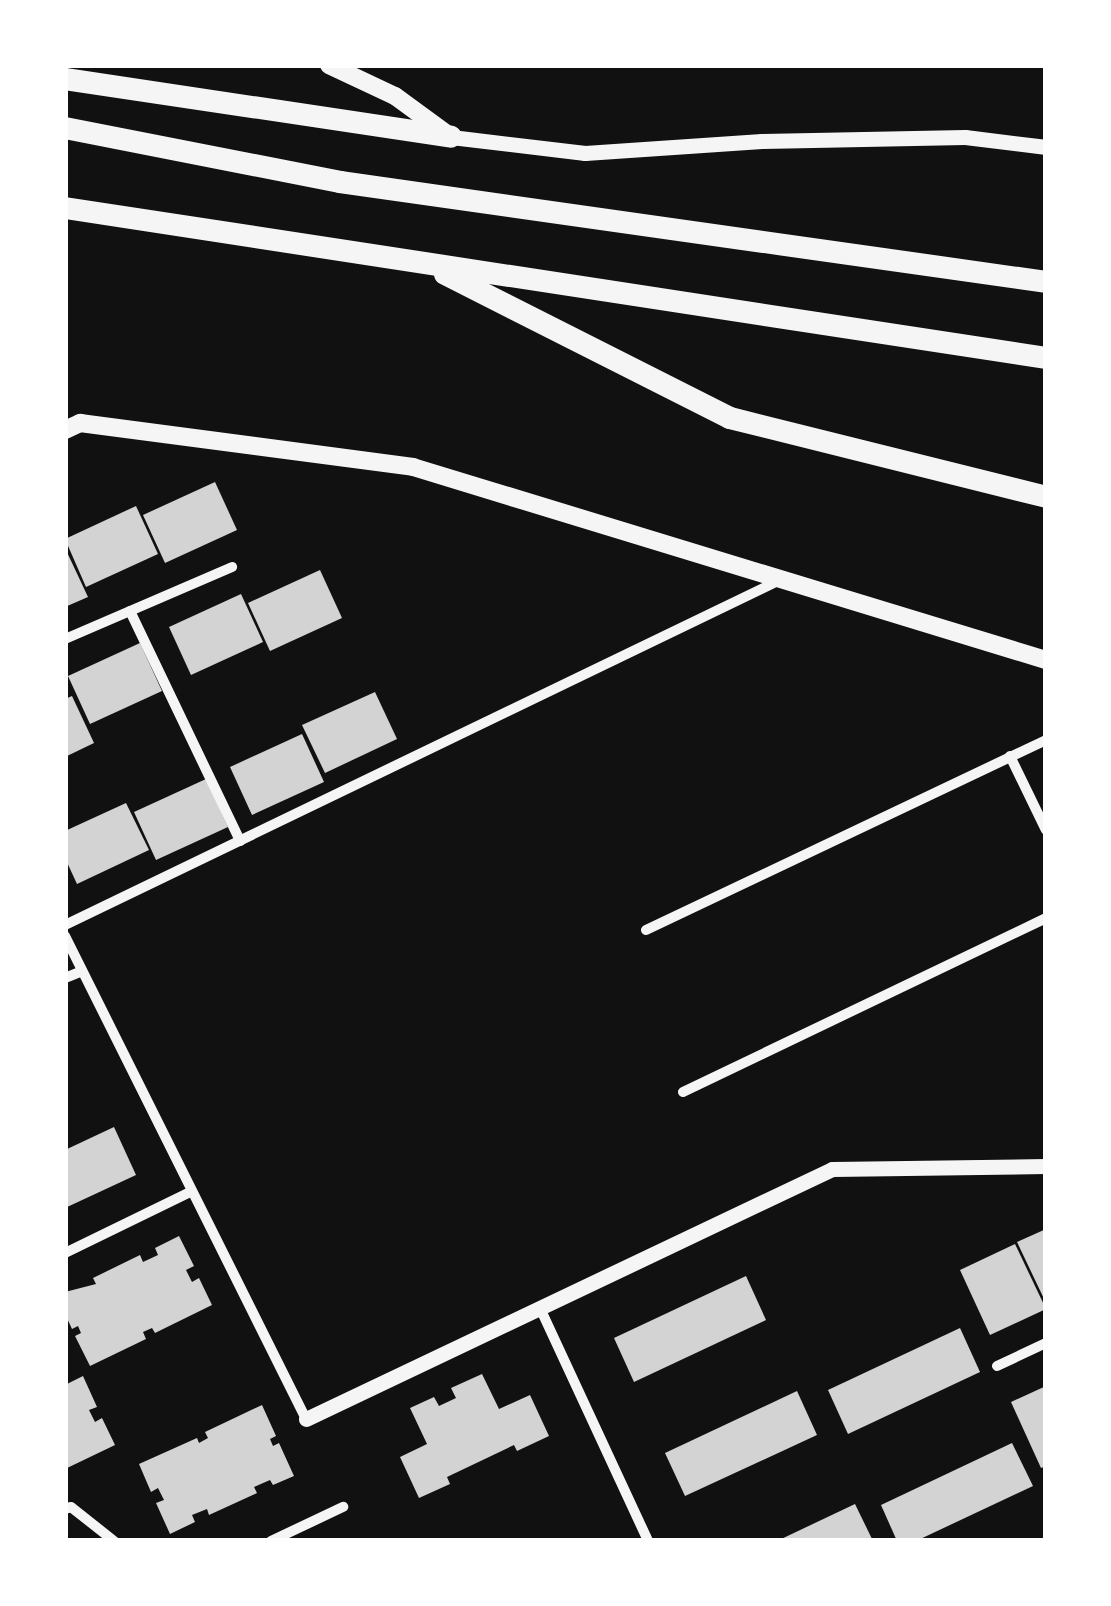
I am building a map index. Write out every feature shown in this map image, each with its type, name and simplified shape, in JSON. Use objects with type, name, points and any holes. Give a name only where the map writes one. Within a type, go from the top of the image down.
[{"type":"highway","points":[[65,79],[452,137]]},
{"type":"highway","points":[[65,128],[340,182],[1046,282]]},
{"type":"highway","points":[[65,208],[145,224],[1046,358]]},
{"type":"highway","points":[[65,224],[145,224]]},
{"type":"highway","points":[[429,266],[730,418],[1046,497]]},
{"type":"main road","points":[[329,65],[395,96],[452,137]]},
{"type":"main road","points":[[65,430],[80,423],[413,467],[1046,660]]},
{"type":"street","points":[[452,137],[586,153],[762,141],[965,137],[1046,147]]},
{"type":"street","points":[[65,639],[232,567]]},
{"type":"street","points":[[65,925],[778,581]]},
{"type":"street","points":[[130,611],[240,841]]},
{"type":"street","points":[[646,930],[1046,740]]},
{"type":"street","points":[[1010,756],[1046,830]]},
{"type":"street","points":[[682,1092],[1046,918]]},
{"type":"street","points":[[65,936],[306,1419],[832,1169],[1046,1166]]},
{"type":"street","points":[[65,978],[82,970]]},
{"type":"street","points":[[65,1253],[192,1191]]},
{"type":"street","points":[[540,1308],[648,1541]]},
{"type":"street","points":[[997,1366],[1046,1343]]},
{"type":"street","points":[[65,1509],[71,1507],[114,1541]]},
{"type":"street","points":[[270,1541],[343,1507]]},
{"type":"building","points":[[215,482],[237,530],[165,563],[143,515]]},
{"type":"building","points":[[136,506],[158,554],[86,587],[65,539]]},
{"type":"building","points":[[65,548],[88,597],[65,607]]},
{"type":"building","points":[[320,570],[342,618],[270,651],[248,603]]},
{"type":"building","points":[[241,594],[263,642],[191,675],[169,627]]},
{"type":"building","points":[[140,643],[162,691],[90,724],[68,676]]},
{"type":"building","points":[[375,692],[397,739],[325,773],[302,725]]},
{"type":"building","points":[[72,696],[94,743],[65,757],[65,699]]},
{"type":"building","points":[[302,734],[324,782],[252,815],[230,767]]},
{"type":"building","points":[[206,779],[228,827],[156,860],[134,812]]},
{"type":"building","points":[[126,803],[149,850],[77,884],[65,858],[65,831]]},
{"type":"building","points":[[114,1127],[136,1175],[65,1208],[65,1150]]},
{"type":"building","points":[[1046,1229],[1046,1303],[1017,1242]]},
{"type":"building","points":[[179,1236],[194,1266],[186,1270],[192,1282],[199,1278],[212,1305],[155,1333],[152,1328],[143,1332],[146,1339],[90,1366],[75,1336],[81,1333],[78,1326],[72,1329],[65,1314],[65,1292],[96,1284],[93,1278],[140,1255],[143,1262],[158,1255],[155,1248]]},
{"type":"building","points":[[1015,1244],[1046,1309],[990,1335],[960,1270]]},
{"type":"building","points":[[746,1276],[766,1320],[634,1382],[614,1338]]},
{"type":"building","points":[[960,1328],[980,1372],[848,1434],[828,1390]]},
{"type":"building","points":[[482,1374],[499,1409],[530,1395],[549,1436],[517,1451],[514,1445],[447,1477],[450,1484],[419,1498],[400,1457],[427,1444],[410,1408],[434,1397],[439,1406],[456,1398],[451,1388]]},
{"type":"building","points":[[83,1376],[97,1407],[89,1410],[95,1422],[102,1418],[115,1445],[65,1469],[65,1385]]},
{"type":"building","points":[[1046,1386],[1046,1466],[1041,1468],[1011,1402]]},
{"type":"building","points":[[797,1391],[817,1435],[685,1496],[665,1453]]},
{"type":"building","points":[[262,1405],[276,1436],[270,1439],[273,1446],[279,1443],[294,1476],[273,1485],[270,1480],[254,1487],[257,1493],[209,1515],[207,1509],[192,1515],[195,1522],[170,1534],[156,1503],[164,1500],[158,1488],[151,1492],[139,1464],[197,1438],[199,1443],[208,1438],[205,1432]]},
{"type":"building","points":[[1012,1443],[1033,1486],[916,1541],[897,1541],[881,1505]]},
{"type":"building","points":[[855,1504],[873,1541],[777,1541]]}]
